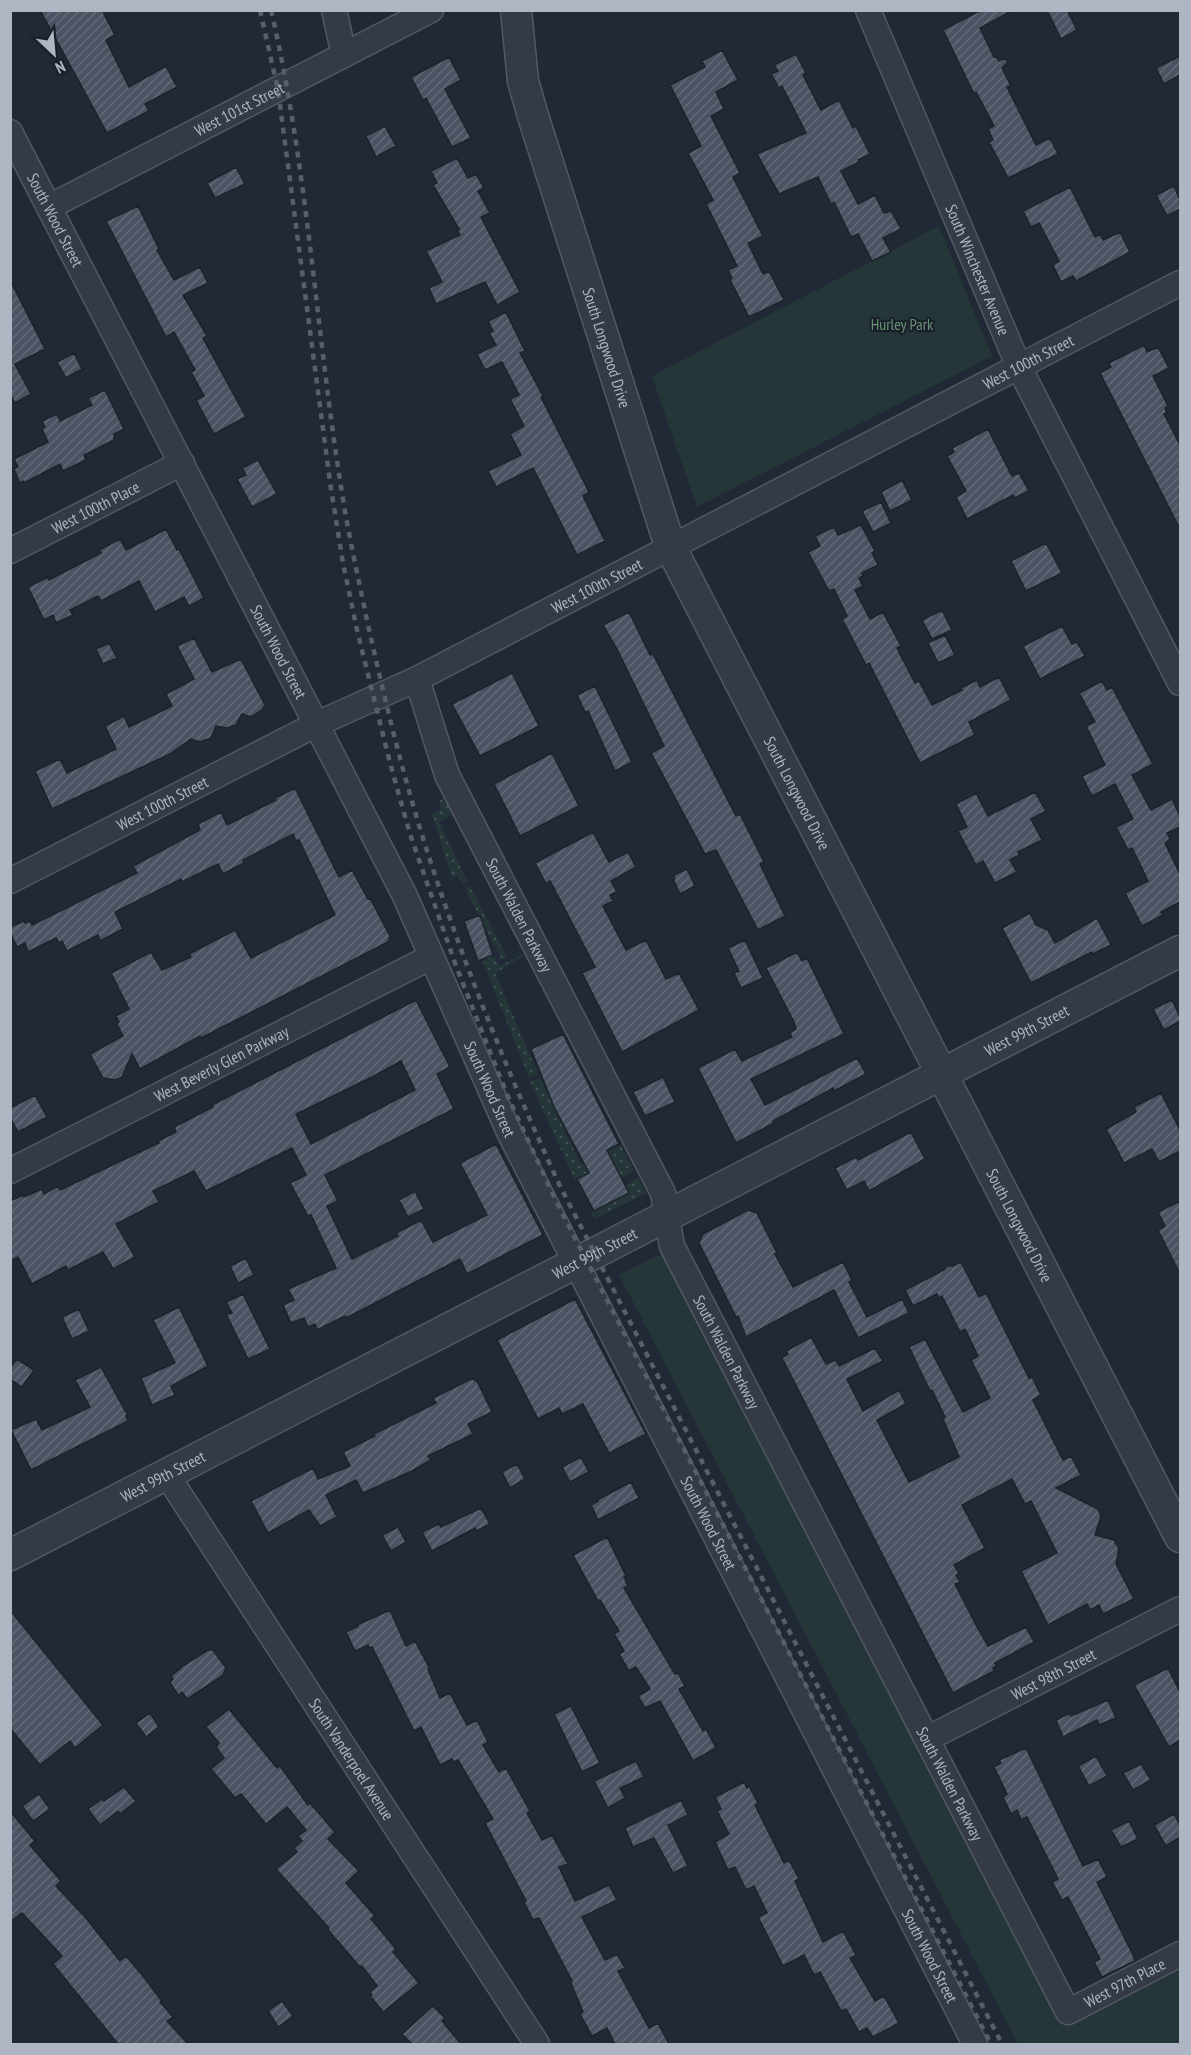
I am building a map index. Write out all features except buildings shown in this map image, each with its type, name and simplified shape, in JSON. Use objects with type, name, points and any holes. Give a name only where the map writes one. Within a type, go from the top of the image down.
[{"type":"street","points":[[334,10],[344,55]]},
{"type":"street","name":"West 101st Street","points":[[49,207],[431,10]]},
{"type":"street","name":"South Longwood Drive","points":[[516,10],[523,81],[533,116],[670,546],[1180,1536]]},
{"type":"street","name":"South Winchester Avenue","points":[[868,10],[1019,366],[1180,683]]},
{"type":"street","name":"South Wood Street","points":[[12,137],[404,894],[509,1132],[975,2044]]},
{"type":"street","name":"West 100th Street","points":[[10,881],[317,724],[417,679],[1180,283]]},
{"type":"street","name":"West 100th Place","points":[[10,551],[182,463]]},
{"type":"street","name":"South Walden Parkway","points":[[417,679],[447,775],[663,1193],[672,1246],[1068,2012]]},
{"type":"street","name":"West 99th Street","points":[[10,1556],[1180,951]]},
{"type":"street","name":"West Beverly Glen Parkway","points":[[10,1171],[431,957]]},
{"type":"street","name":"South Vanderpoel Avenue","points":[[166,1475],[537,2044]]},
{"type":"street","name":"West 98th Street","points":[[927,1739],[1180,1609]]},
{"type":"street","name":"West 97th Place","points":[[1068,2012],[1180,1954]]},
{"type":"green space","name":"Hurley Park","points":[[939,226],[992,356],[697,507],[652,376]]},
{"type":"green space","points":[[445,798],[451,815],[439,822],[468,882],[463,884],[458,876],[452,878],[432,814],[441,809],[439,801]]},
{"type":"green space","points":[[470,886],[507,957],[502,960],[465,889]]},
{"type":"green space","points":[[523,954],[524,956],[495,973],[538,1074],[529,1078],[482,960],[493,955],[500,966]]},
{"type":"green space","points":[[540,1078],[581,1165],[621,1145],[634,1171],[621,1178],[612,1161],[575,1180],[530,1082]]},
{"type":"green space","points":[[638,1178],[646,1193],[594,1219],[591,1212],[628,1194],[625,1186]]},
{"type":"green space","points":[[667,1251],[1063,2021],[1180,1962],[1180,2044],[1018,2044],[619,1275]]},
{"type":"railway","points":[[260,10],[278,90],[331,489],[343,563],[390,763],[410,834],[456,966],[508,1097],[557,1203],[991,2044]]},
{"type":"railway","points":[[271,10],[294,130],[333,433],[351,543],[400,759],[437,882],[503,1056],[559,1184],[1002,2044]]}]
